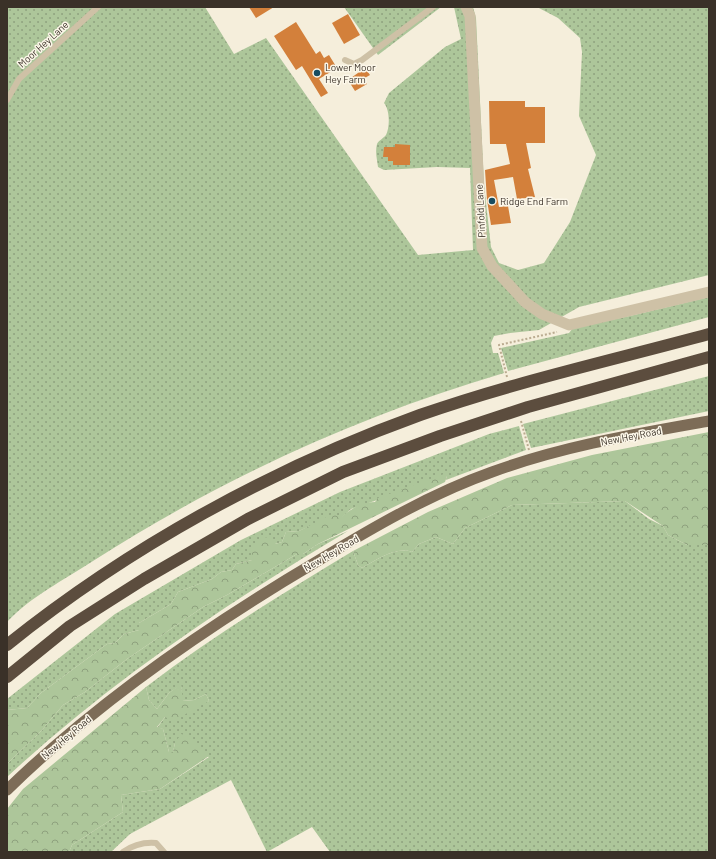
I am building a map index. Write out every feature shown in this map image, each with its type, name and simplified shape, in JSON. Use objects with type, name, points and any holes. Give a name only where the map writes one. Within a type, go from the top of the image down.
[{"type":"highway","points":[[7,645],[50,610],[137,552],[242,494],[335,448],[421,415],[492,392],[709,334]]},
{"type":"highway","points":[[7,677],[70,626],[144,579],[248,519],[343,472],[440,436],[528,407],[709,357]]},
{"type":"main road","name":"New Hey Road","points":[[7,790],[55,746],[89,718],[202,634],[291,576],[414,506],[492,472],[554,452],[709,421]]},
{"type":"street","name":"Pinfold Lane","points":[[466,7],[470,16],[482,248],[492,266],[525,302],[542,314],[569,325]]},
{"type":"street","points":[[569,325],[709,292]]},
{"type":"lane","name":"Moor Hey Lane","points":[[7,100],[19,78],[98,7]]},
{"type":"lane","points":[[345,60],[354,64],[362,60],[433,7]]},
{"type":"lane","points":[[123,852],[133,846],[150,842],[156,843],[164,852]]},
{"type":"path","points":[[500,351],[499,345],[557,332],[569,325]]},
{"type":"green space","points":[[7,7],[205,7],[234,54],[266,38],[418,255],[473,250],[470,168],[437,167],[384,170],[378,167],[376,153],[377,144],[386,135],[389,123],[386,106],[384,103],[389,93],[445,47],[461,39],[454,7],[473,7],[476,18],[484,185],[491,247],[499,263],[518,270],[544,263],[570,222],[596,155],[579,116],[582,52],[580,38],[558,18],[537,7],[709,7],[709,275],[579,307],[539,330],[494,336],[491,343],[493,353],[498,353],[504,373],[396,409],[292,452],[241,477],[141,531],[48,589],[16,613],[7,622]]},
{"type":"green space","points":[[344,7],[441,7],[378,55]]},
{"type":"green space","points":[[709,297],[709,317],[508,371],[501,348],[569,333],[573,328]]},
{"type":"green space","points":[[709,376],[709,411],[531,448],[523,424]]},
{"type":"green space","points":[[519,426],[526,450],[446,480],[447,476],[351,509],[340,519],[310,526],[299,531],[286,532],[282,542],[275,544],[252,560],[236,564],[232,570],[221,572],[212,579],[178,592],[171,604],[139,623],[139,630],[124,634],[115,643],[107,644],[41,693],[27,708],[7,710],[7,699],[115,614],[241,540],[340,492],[489,434]]},
{"type":"green space","points":[[709,432],[709,547],[708,545],[687,545],[668,535],[663,526],[625,501],[512,505],[465,528],[453,544],[436,537],[419,544],[412,552],[393,552],[362,568],[358,565],[353,551],[428,512],[507,478],[592,455]]},
{"type":"green space","points":[[444,474],[447,476],[445,482],[318,544],[303,554],[297,554],[227,595],[203,607],[127,659],[85,692],[63,705],[42,730],[7,764],[7,710],[27,708],[41,693],[107,644],[115,643],[124,634],[139,630],[139,623],[171,604],[178,592],[212,579],[221,572],[232,570],[236,564],[252,560],[252,547],[266,537],[275,544],[282,542],[286,532],[299,531],[334,513],[340,518],[352,509],[361,505],[375,502],[378,498]]},
{"type":"green space","points":[[625,501],[649,519],[663,526],[668,535],[687,545],[708,545],[709,547],[709,852],[330,852],[312,827],[267,852],[231,780],[130,834],[111,852],[69,852],[72,845],[123,812],[121,795],[160,789],[209,757],[175,743],[173,752],[169,752],[163,729],[157,728],[165,717],[209,701],[206,694],[194,700],[182,701],[181,685],[169,693],[157,709],[149,700],[146,687],[221,633],[273,600],[353,551],[358,565],[362,568],[393,552],[412,552],[419,544],[436,537],[453,544],[465,528],[512,505]]},
{"type":"green space","points":[[348,531],[258,586],[214,615],[128,676],[46,742],[7,777],[7,764],[42,730],[63,705],[85,692],[127,659],[203,607],[227,595],[297,554],[303,554],[318,544]]},
{"type":"green space","points":[[181,684],[183,701],[194,700],[206,694],[209,701],[173,721],[165,717],[157,727],[163,729],[169,752],[173,752],[175,743],[181,734],[191,737],[209,756],[160,789],[121,795],[123,812],[72,845],[69,852],[7,852],[7,809],[23,789],[146,687],[149,700],[157,709],[169,693]]},
{"type":"building","points":[[249,7],[274,7],[256,18]]},
{"type":"building","points":[[348,14],[360,35],[344,44],[332,23]]},
{"type":"building","points":[[296,22],[316,54],[320,51],[324,58],[329,55],[337,68],[319,79],[328,93],[321,97],[302,66],[296,70],[274,36]]},
{"type":"building","points":[[365,68],[370,75],[363,79],[367,84],[355,91],[348,80]]},
{"type":"building","points":[[489,101],[525,101],[525,107],[545,107],[545,143],[526,143],[531,168],[528,169],[535,197],[517,199],[513,177],[494,180],[499,207],[508,206],[511,223],[491,225],[487,200],[485,170],[510,164],[506,144],[490,144]]},
{"type":"building","points":[[395,144],[410,145],[410,165],[393,165],[393,161],[388,161],[388,157],[383,157],[384,147],[395,147]]},
{"type":"place","name":"Lower Moor Hey Farm","points":[[317,73]]},
{"type":"place","name":"Ridge End Farm","points":[[492,201]]}]
